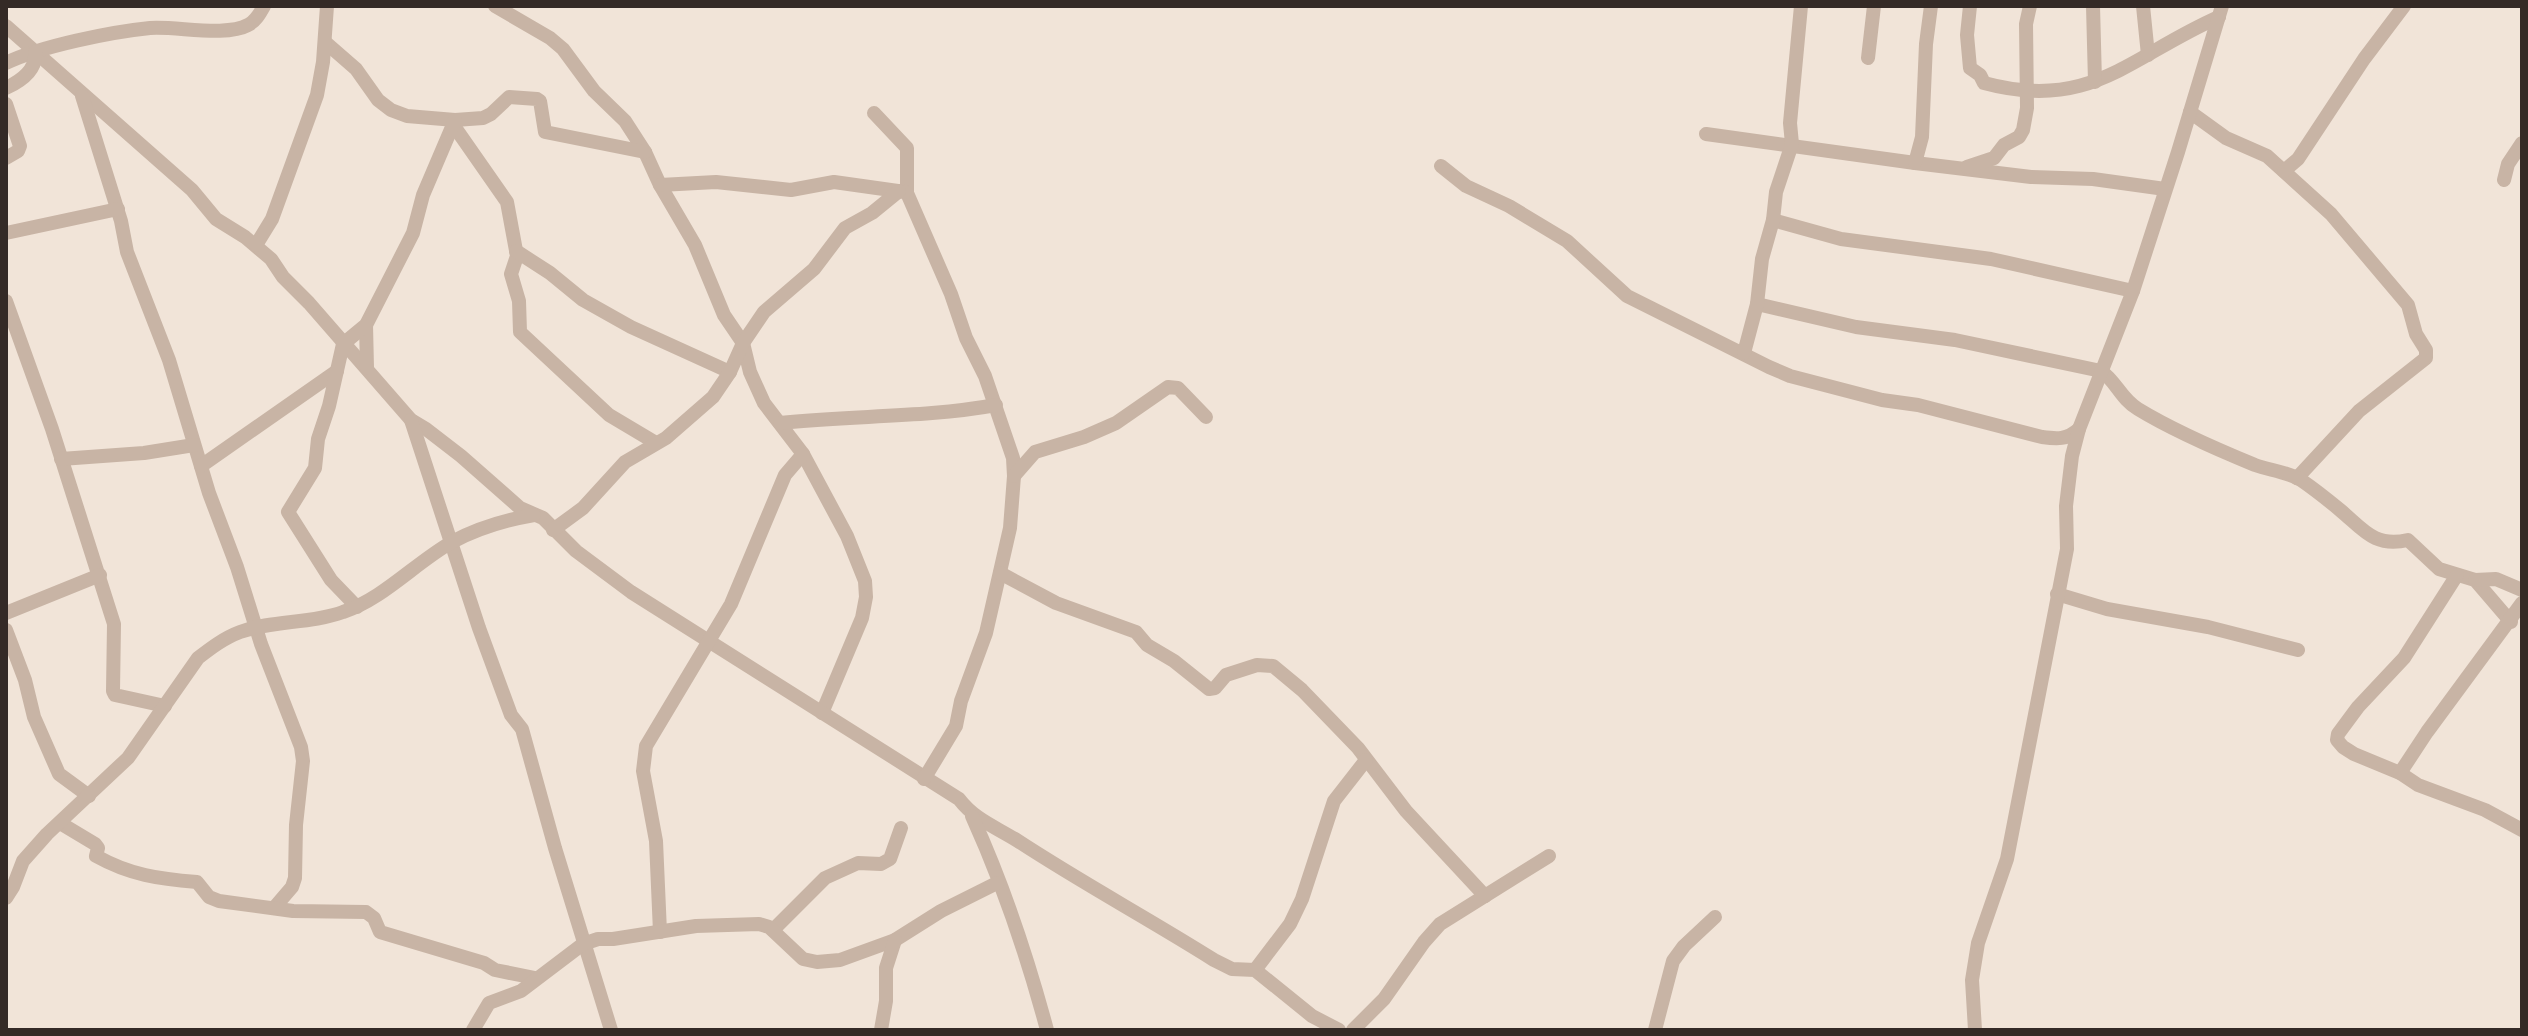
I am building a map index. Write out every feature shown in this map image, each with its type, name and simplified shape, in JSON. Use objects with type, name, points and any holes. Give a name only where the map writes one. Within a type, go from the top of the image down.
[{"type":"street","points":[[6,63],[84,39],[148,28],[203,31],[238,28],[249,25],[264,6]]},
{"type":"street","points":[[256,245],[272,219],[317,95],[327,6]]},
{"type":"street","points":[[495,6],[563,49],[594,91],[625,121],[695,245],[724,315],[743,343],[750,372],[764,403],[803,454],[847,536],[865,581],[866,597],[862,618],[822,713]]},
{"type":"street","points":[[1744,353],[1757,304],[1762,259],[1773,220],[1776,192],[1792,144],[1790,123],[1801,6]]},
{"type":"street","points":[[1868,58],[1874,6]]},
{"type":"street","points":[[1915,163],[1922,137],[1931,6]]},
{"type":"street","points":[[1970,6],[1967,35],[1970,68],[1980,75],[1984,83],[2025,92],[2061,90],[2095,82],[2148,55],[2221,11]]},
{"type":"street","points":[[1962,168],[1994,158],[2004,145],[2019,137],[2027,108],[2026,24],[2030,6]]},
{"type":"street","points":[[2093,6],[2095,82]]},
{"type":"street","points":[[2143,6],[2148,55]]},
{"type":"street","points":[[2284,171],[2298,159],[2364,59],[2404,6]]},
{"type":"street","points":[[1975,1030],[1972,980],[1978,943],[2007,859],[2067,549],[2066,506],[2079,429],[2133,291],[2221,11]]},
{"type":"street","points":[[6,26],[192,190],[216,219],[256,245],[271,259],[283,277],[411,420],[461,456],[520,508],[543,518],[553,530],[613,579],[708,643],[959,799],[972,816],[1022,948],[1047,1030]]},
{"type":"street","points":[[325,42],[356,69],[378,100],[391,110],[407,116],[454,123],[483,118],[509,97],[537,99],[540,101],[545,132],[645,152]]},
{"type":"street","points":[[6,88],[29,72],[36,59],[35,52]]},
{"type":"street","points":[[78,89],[86,104],[118,209],[127,252],[169,360],[201,466],[301,747],[303,761],[296,825],[295,878],[292,887],[274,908]]},
{"type":"street","points":[[6,104],[20,146],[18,151],[6,158]]},
{"type":"street","points":[[2190,112],[2226,138],[2267,156],[2331,214],[2408,305],[2426,358],[2359,411],[2297,478]]},
{"type":"street","points":[[874,113],[907,148],[903,192],[996,405],[1013,458],[1010,528],[986,633],[961,701],[956,726],[924,779]]},
{"type":"street","points":[[454,123],[484,172],[505,198],[511,215],[517,260],[511,274],[519,301],[520,332],[609,415],[656,443]]},
{"type":"street","points":[[357,607],[331,580],[288,512],[315,468],[318,439],[343,344],[366,325],[413,233],[423,195],[454,123]]},
{"type":"street","points":[[1706,134],[2031,177],[2093,179],[2165,189]]},
{"type":"street","points":[[2504,180],[2508,164],[2522,143]]},
{"type":"street","points":[[1441,166],[1466,186],[1509,206],[1567,241],[1627,296],[1790,376],[2042,437],[2061,439],[2079,429]]},
{"type":"street","points":[[660,185],[716,182],[791,190],[834,182],[903,192]]},
{"type":"street","points":[[553,530],[583,508],[625,462],[666,438],[713,397],[764,312],[814,269],[845,228],[903,192]]},
{"type":"street","points":[[6,233],[118,209]]},
{"type":"street","points":[[1773,220],[1841,239],[1991,259],[2133,291]]},
{"type":"street","points":[[516,251],[583,300],[631,327],[730,372]]},
{"type":"street","points":[[6,301],[114,624],[113,691],[115,695],[165,706]]},
{"type":"street","points":[[1757,304],[1856,327],[1955,340],[2101,371],[2111,377],[2125,400],[2152,417],[2236,457],[2297,478],[2342,512],[2351,523],[2376,539],[2385,542],[2408,540],[2439,569],[2475,580],[2496,579],[2522,590]]},
{"type":"street","points":[[366,325],[367,368]]},
{"type":"street","points":[[201,466],[337,371]]},
{"type":"street","points":[[1014,476],[1035,452],[1116,423],[1168,387],[1178,388],[1206,417]]},
{"type":"street","points":[[780,423],[842,417],[865,419],[928,415],[996,405]]},
{"type":"street","points":[[411,420],[511,715],[522,729],[583,944],[611,1030]]},
{"type":"street","points":[[61,459],[144,453],[194,445]]},
{"type":"street","points":[[660,932],[656,841],[653,815],[644,786],[643,755],[653,733],[731,604],[785,475],[803,454]]},
{"type":"street","points":[[6,898],[13,887],[13,865],[128,758],[198,658],[227,637],[256,627],[320,618],[357,607],[452,543],[488,525],[534,515]]},
{"type":"street","points":[[1000,573],[1056,603],[1136,632],[1147,645],[1174,661],[1209,689],[1215,688],[1226,675],[1257,665],[1273,666],[1302,690],[1358,748],[1406,811],[1485,896]]},
{"type":"street","points":[[6,613],[100,575]]},
{"type":"street","points":[[2457,575],[2404,658],[2358,707],[2337,740],[2343,747],[2400,773],[2418,785],[2485,810],[2522,830]]},
{"type":"street","points":[[2475,580],[2511,622]]},
{"type":"street","points":[[2057,594],[2107,609],[2208,627],[2298,650]]},
{"type":"street","points":[[2400,773],[2522,603]]},
{"type":"street","points":[[7,637],[25,680],[34,717],[59,774],[89,796]]},
{"type":"street","points":[[1255,970],[1290,924],[1302,899],[1334,801],[1345,783],[1366,760]]},
{"type":"street","points":[[972,816],[994,826],[1091,888],[1214,960],[1232,969],[1255,970],[1312,1016],[1339,1030]]},
{"type":"street","points":[[60,823],[95,844],[98,848],[96,856],[108,863],[150,878],[197,882],[214,899],[274,908],[366,912],[374,918],[380,932],[484,963],[495,970],[535,978]]},
{"type":"street","points":[[773,930],[825,878],[858,863],[881,864],[890,859],[901,828]]},
{"type":"street","points":[[1353,1030],[1384,999],[1440,924],[1549,856]]},
{"type":"street","points":[[473,1030],[489,1003],[517,993],[583,944],[598,939],[696,926],[759,924],[773,930],[795,954],[809,962],[840,960],[895,940],[941,911],[997,883]]},
{"type":"street","points":[[1655,1030],[1673,961],[1684,946],[1715,917]]},
{"type":"street","points":[[881,1030],[886,1001],[886,968],[895,940]]}]
